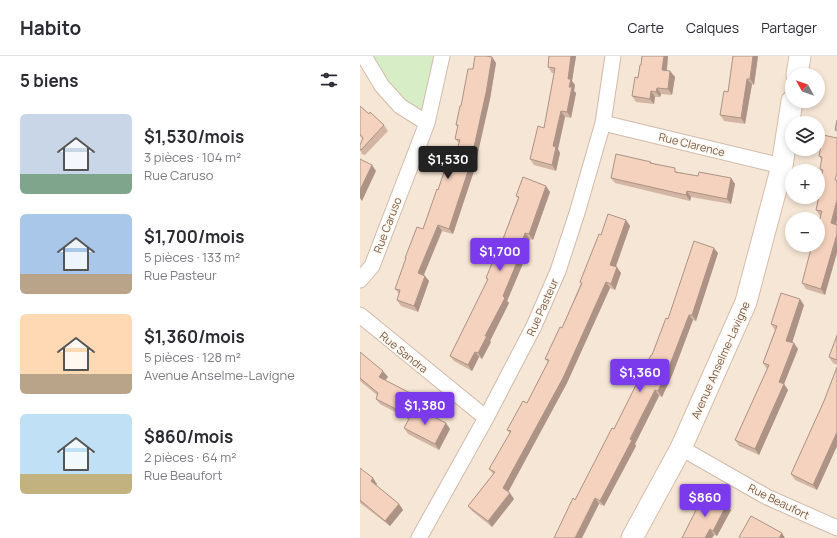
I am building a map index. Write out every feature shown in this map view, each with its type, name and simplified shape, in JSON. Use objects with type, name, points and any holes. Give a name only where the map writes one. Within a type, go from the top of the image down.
[{"type":"street","points":[[364,56],[382,86],[400,106],[427,123]]},
{"type":"street","name":"Rue Caruso","points":[[360,280],[372,266],[427,123],[442,56]]},
{"type":"street","name":"Rue Pasteur","points":[[419,538],[486,418],[534,326],[558,271],[577,213],[603,122],[613,56]]},
{"type":"street","points":[[798,68],[800,56]]},
{"type":"street","name":"Avenue Anselme-Lavigne","points":[[632,538],[681,448],[746,302],[782,166],[791,108]]},
{"type":"street","name":"Rue Clarence","points":[[603,122],[782,166]]},
{"type":"street","name":"Rue Sandra","points":[[360,315],[486,418]]},
{"type":"street","name":"Rue Beaufort","points":[[681,448],[768,498],[836,525]]},
{"type":"shaded area","points":[[360,56],[837,56],[837,538],[360,538]]},
{"type":"green space","points":[[371,56],[435,56],[422,112],[407,104],[387,84]]},
{"type":"building","points":[[475,56],[492,57],[473,156],[449,229],[438,225],[418,273],[425,276],[414,306],[397,300],[400,290],[395,289],[417,227],[423,229],[447,163],[452,164],[460,140],[455,139],[460,106],[468,69],[473,69]]},
{"type":"building","points":[[549,56],[571,56],[568,79],[571,79],[569,87],[572,87],[567,112],[561,111],[553,146],[556,147],[552,165],[530,159],[538,126],[544,128],[555,68],[548,67]]},
{"type":"building","points":[[642,56],[664,56],[662,70],[670,71],[668,89],[657,88],[656,92],[651,91],[650,99],[632,96],[635,77],[638,78]]},
{"type":"building","points":[[733,56],[753,56],[750,79],[747,79],[741,118],[720,115],[724,91],[728,92]]},
{"type":"building","points":[[360,106],[369,114],[370,112],[384,125],[361,150],[360,145],[363,138],[360,134]]},
{"type":"building","points":[[837,120],[837,131],[835,130]]},
{"type":"building","points":[[825,135],[837,138],[837,173],[835,180],[837,180],[837,200],[831,223],[837,225],[837,234],[821,289],[802,283],[810,252],[825,252],[825,212],[816,210],[817,204],[825,204],[825,164],[821,164],[822,157],[819,156],[825,156]]},
{"type":"building","points":[[616,154],[675,168],[675,172],[698,176],[699,172],[731,178],[727,199],[687,191],[686,195],[611,178]]},
{"type":"building","points":[[360,159],[372,165],[360,190]]},
{"type":"building","points":[[523,177],[546,186],[529,234],[525,233],[518,254],[520,255],[503,296],[505,298],[485,336],[487,336],[478,353],[475,352],[468,365],[450,356],[488,279],[486,278],[499,246],[500,247],[519,197],[516,196]]},
{"type":"building","points":[[608,214],[626,220],[610,265],[617,267],[611,284],[606,282],[563,378],[503,488],[510,493],[488,521],[468,506],[495,472],[489,469],[511,431],[507,430],[523,401],[527,403],[549,360],[545,359],[560,327],[562,328],[582,283],[580,282],[599,234],[601,235]]},
{"type":"building","points":[[694,241],[714,248],[692,315],[689,315],[658,391],[655,390],[630,439],[632,440],[600,501],[595,498],[575,538],[554,538],[573,498],[575,500],[652,355],[666,318],[668,319]]},
{"type":"building","points":[[781,293],[800,299],[786,341],[794,343],[779,382],[784,384],[755,449],[735,440],[769,365],[763,363],[777,326],[771,324]]},
{"type":"building","points":[[837,335],[837,360],[829,357]]},
{"type":"building","points":[[360,352],[383,371],[379,377],[414,395],[404,413],[376,399],[378,393],[360,378]]},
{"type":"building","points":[[837,367],[837,432],[813,485],[791,474],[824,401]]},
{"type":"building","points":[[415,408],[446,423],[435,444],[404,428]]},
{"type":"building","points":[[360,468],[373,478],[371,481],[399,504],[385,521],[360,500]]},
{"type":"building","points":[[709,495],[727,504],[713,531],[710,529],[705,538],[682,538],[700,502],[704,504]]},
{"type":"building","points":[[751,516],[782,533],[779,538],[739,537]]}]
